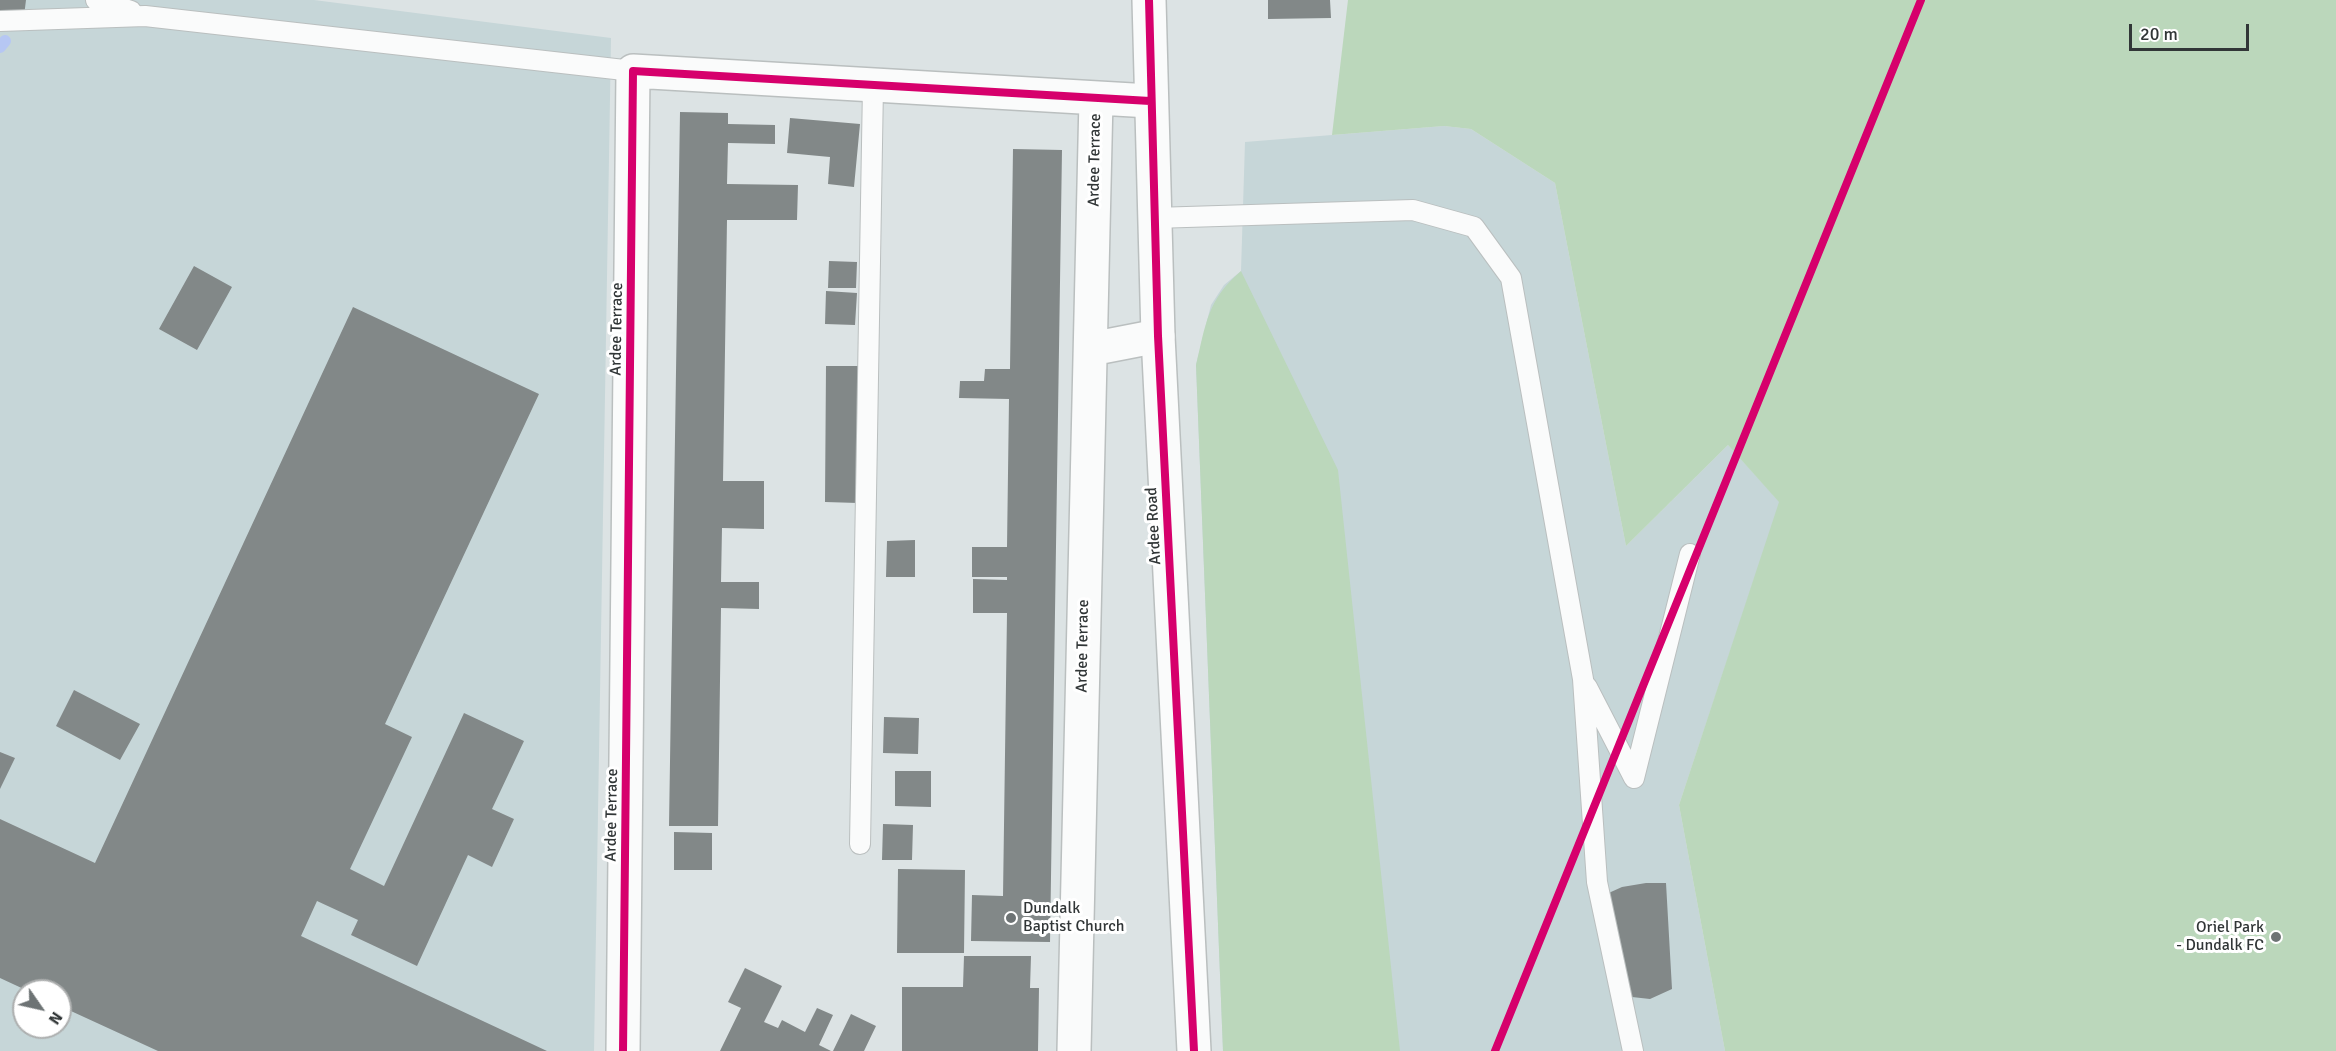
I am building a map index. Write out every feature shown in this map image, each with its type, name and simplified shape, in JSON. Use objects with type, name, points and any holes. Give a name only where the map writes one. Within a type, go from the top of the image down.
[{"type":"street","name":"Ardee Road","points":[[1149,0],[1158,336],[1194,1051]]},
{"type":"street","name":"Ardee Terrace","points":[[623,1051],[633,71],[1096,99],[1074,1051]]},
{"type":"street","points":[[1096,99],[1150,101]]},
{"type":"street","points":[[1090,349],[1158,336]]},
{"type":"lane","points":[[96,0],[145,16]]},
{"type":"lane","points":[[0,21],[145,16],[633,71]]},
{"type":"lane","points":[[860,844],[873,86]]},
{"type":"lane","points":[[1154,218],[1413,210],[1474,228],[1511,278],[1583,679],[1598,882],[1633,1051]]},
{"type":"lane","points":[[1583,679],[1634,778],[1690,554]]},
{"type":"shaded area","points":[[0,0],[314,0],[611,38],[594,1051],[0,1051]]},
{"type":"shaded area","points":[[1444,126],[1471,129],[1555,183],[1626,546],[1728,445],[1780,502],[1679,805],[1725,1051],[1223,1051],[1196,365],[1211,305],[1224,285],[1241,271],[1245,142]]},
{"type":"green space","points":[[1348,0],[2336,0],[2336,1051],[1725,1051],[1679,805],[1779,502],[1728,445],[1626,546],[1555,183],[1471,129],[1444,126],[1332,135]]},
{"type":"green space","points":[[1241,271],[1338,470],[1400,1051],[1223,1051],[1196,365],[1214,303]]},
{"type":"building","points":[[0,0],[26,0],[24,16],[0,13]]},
{"type":"building","points":[[1268,0],[1330,0],[1331,18],[1268,19]]},
{"type":"building","points":[[680,112],[728,113],[728,124],[775,125],[775,144],[728,143],[727,184],[798,185],[797,220],[727,220],[723,481],[764,481],[764,529],[722,528],[721,582],[759,582],[759,609],[721,608],[718,826],[669,826]]},
{"type":"building","points":[[790,118],[860,124],[854,187],[828,184],[830,157],[787,153]]},
{"type":"building","points":[[1013,149],[1062,150],[1050,942],[971,941],[972,895],[1003,896],[1007,613],[973,613],[973,579],[1007,580],[1007,577],[972,577],[972,547],[1007,547],[1009,399],[959,398],[960,381],[984,381],[985,369],[1010,369]]},
{"type":"building","points":[[829,261],[857,262],[856,288],[828,288]]},
{"type":"building","points":[[194,266],[232,287],[197,350],[159,329]]},
{"type":"building","points":[[826,291],[857,293],[855,325],[825,324]]},
{"type":"building","points":[[353,307],[539,394],[385,724],[412,737],[350,869],[384,886],[464,713],[524,741],[492,809],[514,819],[492,867],[468,855],[417,966],[351,935],[358,920],[317,901],[301,936],[547,1051],[158,1051],[72,1012],[72,979],[12,979],[12,984],[0,978],[0,819],[95,863]]},
{"type":"building","points":[[826,366],[860,366],[858,503],[825,502]]},
{"type":"building","points":[[915,540],[915,577],[886,577],[887,541]]},
{"type":"building","points":[[74,690],[140,724],[120,760],[56,726]]},
{"type":"building","points":[[884,717],[919,718],[918,754],[883,753]]},
{"type":"building","points":[[0,752],[15,758],[0,789]]},
{"type":"building","points":[[895,771],[931,771],[931,807],[895,806]]},
{"type":"building","points":[[883,824],[913,825],[912,860],[882,860]]},
{"type":"building","points":[[674,832],[712,833],[712,870],[674,870]]},
{"type":"building","points":[[898,869],[965,870],[964,953],[897,953]]},
{"type":"building","points":[[1646,883],[1666,883],[1672,989],[1650,999],[1632,997],[1602,896],[1622,887]]},
{"type":"building","points":[[964,956],[1031,956],[1030,988],[1039,988],[1038,1051],[902,1051],[902,987],[963,987]]},
{"type":"building","points":[[745,968],[782,986],[764,1022],[778,1028],[782,1020],[805,1032],[817,1008],[833,1015],[819,1045],[831,1051],[720,1051],[741,1008],[728,1002]]},
{"type":"building","points":[[851,1014],[876,1026],[864,1051],[833,1051]]},
{"type":"waterway","points":[[0,47],[5,41]]},
{"type":"cycle path","points":[[1149,0],[1158,336],[1194,1051]]},
{"type":"cycle path","points":[[1495,1051],[1921,0]]},
{"type":"cycle path","points":[[623,1051],[633,71],[1150,101]]},
{"type":"place","name":"Dundalk Baptist Church","points":[[1011,918]]},
{"type":"place","name":"Oriel Park - Dundalk FC","points":[[2276,937]]}]
